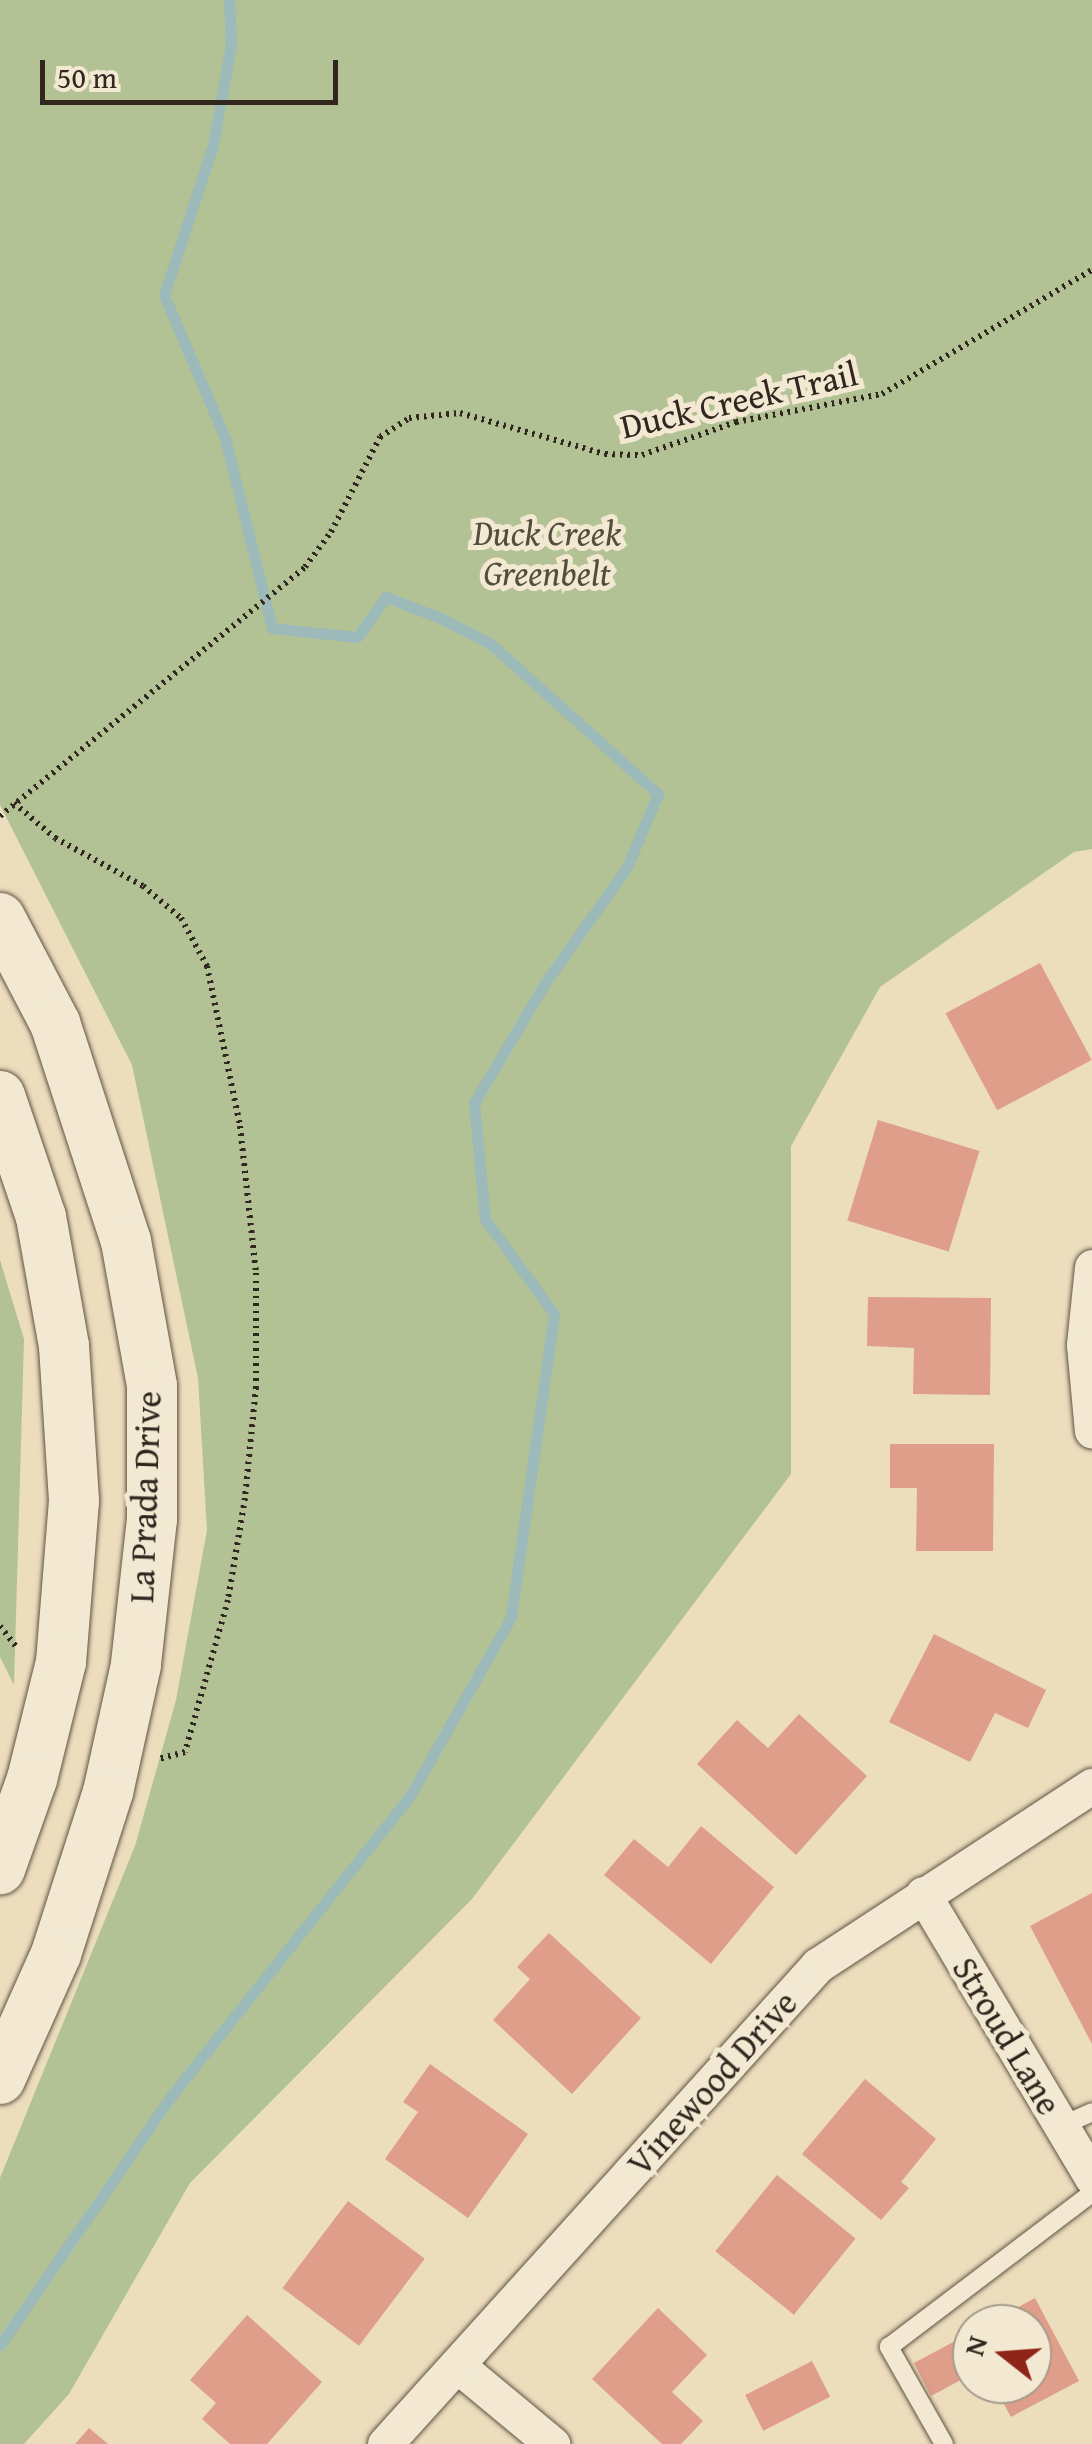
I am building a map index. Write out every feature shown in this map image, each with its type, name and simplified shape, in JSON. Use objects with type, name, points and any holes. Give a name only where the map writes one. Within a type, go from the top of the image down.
[{"type":"main road","name":"La Prada Drive","points":[[0,918],[55,1023],[126,1241],[152,1386],[152,1519],[136,1665],[108,1792],[56,1954],[0,2079]]},
{"type":"main road","name":"La Prada Drive","points":[[0,1096],[41,1217],[64,1346],[74,1501],[61,1662],[32,1779],[0,1869]]},
{"type":"street","points":[[1092,1267],[1084,1346],[1092,1432]]},
{"type":"street","name":"Vinewood Drive","points":[[385,2444],[818,1965],[1092,1786]]},
{"type":"street","name":"Stroud Lane","points":[[924,1894],[1077,2119],[1092,2177]]},
{"type":"street","points":[[457,2365],[552,2444]]},
{"type":"lane","points":[[944,2444],[890,2346],[1092,2194]]},
{"type":"path","name":"Duck Creek Trail","points":[[0,816],[305,567],[332,532],[380,437],[410,418],[460,413],[604,454],[655,452],[736,422],[882,394],[1092,270]]},
{"type":"path","points":[[14,804],[56,838],[143,886],[181,918],[207,966],[240,1126],[256,1273],[256,1387],[245,1498],[228,1600],[190,1736],[184,1752],[157,1759]]},
{"type":"path","points":[[0,1626],[17,1648]]},
{"type":"green space","name":"Duck Creek Greenbelt","points":[[0,0],[1092,0],[1092,849],[1074,852],[880,987],[791,1146],[791,1474],[472,1899],[190,2183],[69,2394],[24,2444],[0,2444],[0,2178],[135,1846],[176,1700],[207,1530],[198,1378],[132,1065],[0,805]]},
{"type":"green space","points":[[0,1260],[24,1339],[14,1685],[0,1657]]},
{"type":"building","points":[[1040,963],[1092,1060],[997,1110],[946,1013]]},
{"type":"building","points":[[878,1120],[979,1151],[949,1251],[847,1220]]},
{"type":"building","points":[[868,1297],[991,1298],[990,1395],[913,1394],[914,1348],[867,1346]]},
{"type":"building","points":[[890,1444],[994,1444],[993,1551],[916,1551],[917,1488],[890,1488]]},
{"type":"building","points":[[934,1634],[1046,1690],[1028,1728],[995,1713],[970,1762],[889,1722]]},
{"type":"building","points":[[799,1714],[867,1776],[796,1855],[697,1764],[737,1720],[768,1748]]},
{"type":"building","points":[[701,1826],[774,1887],[711,1964],[604,1875],[634,1839],[668,1867]]},
{"type":"building","points":[[1092,1893],[1092,2044],[1030,1926]]},
{"type":"building","points":[[549,1933],[641,2018],[572,2094],[493,2020],[530,1979],[517,1967]]},
{"type":"building","points":[[430,2064],[528,2134],[468,2218],[385,2159],[418,2112],[403,2102]]},
{"type":"building","points":[[865,2079],[936,2139],[901,2182],[909,2188],[881,2220],[802,2154]]},
{"type":"building","points":[[777,2175],[855,2239],[794,2315],[715,2251]]},
{"type":"building","points":[[348,2201],[425,2259],[359,2346],[282,2288]]},
{"type":"building","points":[[658,2308],[707,2355],[672,2392],[703,2421],[681,2444],[662,2444],[592,2379]]},
{"type":"building","points":[[247,2315],[322,2382],[267,2444],[230,2444],[202,2419],[216,2403],[190,2380]]},
{"type":"building","points":[[1052,2330],[1079,2381],[1052,2395]]},
{"type":"building","points":[[952,2343],[952,2385],[931,2396],[914,2363]]},
{"type":"building","points":[[812,2361],[830,2397],[763,2431],[745,2395]]},
{"type":"building","points":[[1004,2404],[1036,2404],[1011,2417]]},
{"type":"building","points":[[89,2428],[108,2444],[75,2444]]},
{"type":"waterway","points":[[0,2345],[172,2095],[411,1794],[511,1617],[554,1314],[485,1219],[474,1103],[545,983],[627,867],[658,794],[491,644],[438,617],[386,597],[357,637],[272,628],[225,438],[164,295],[213,145],[231,44],[229,0]]}]
